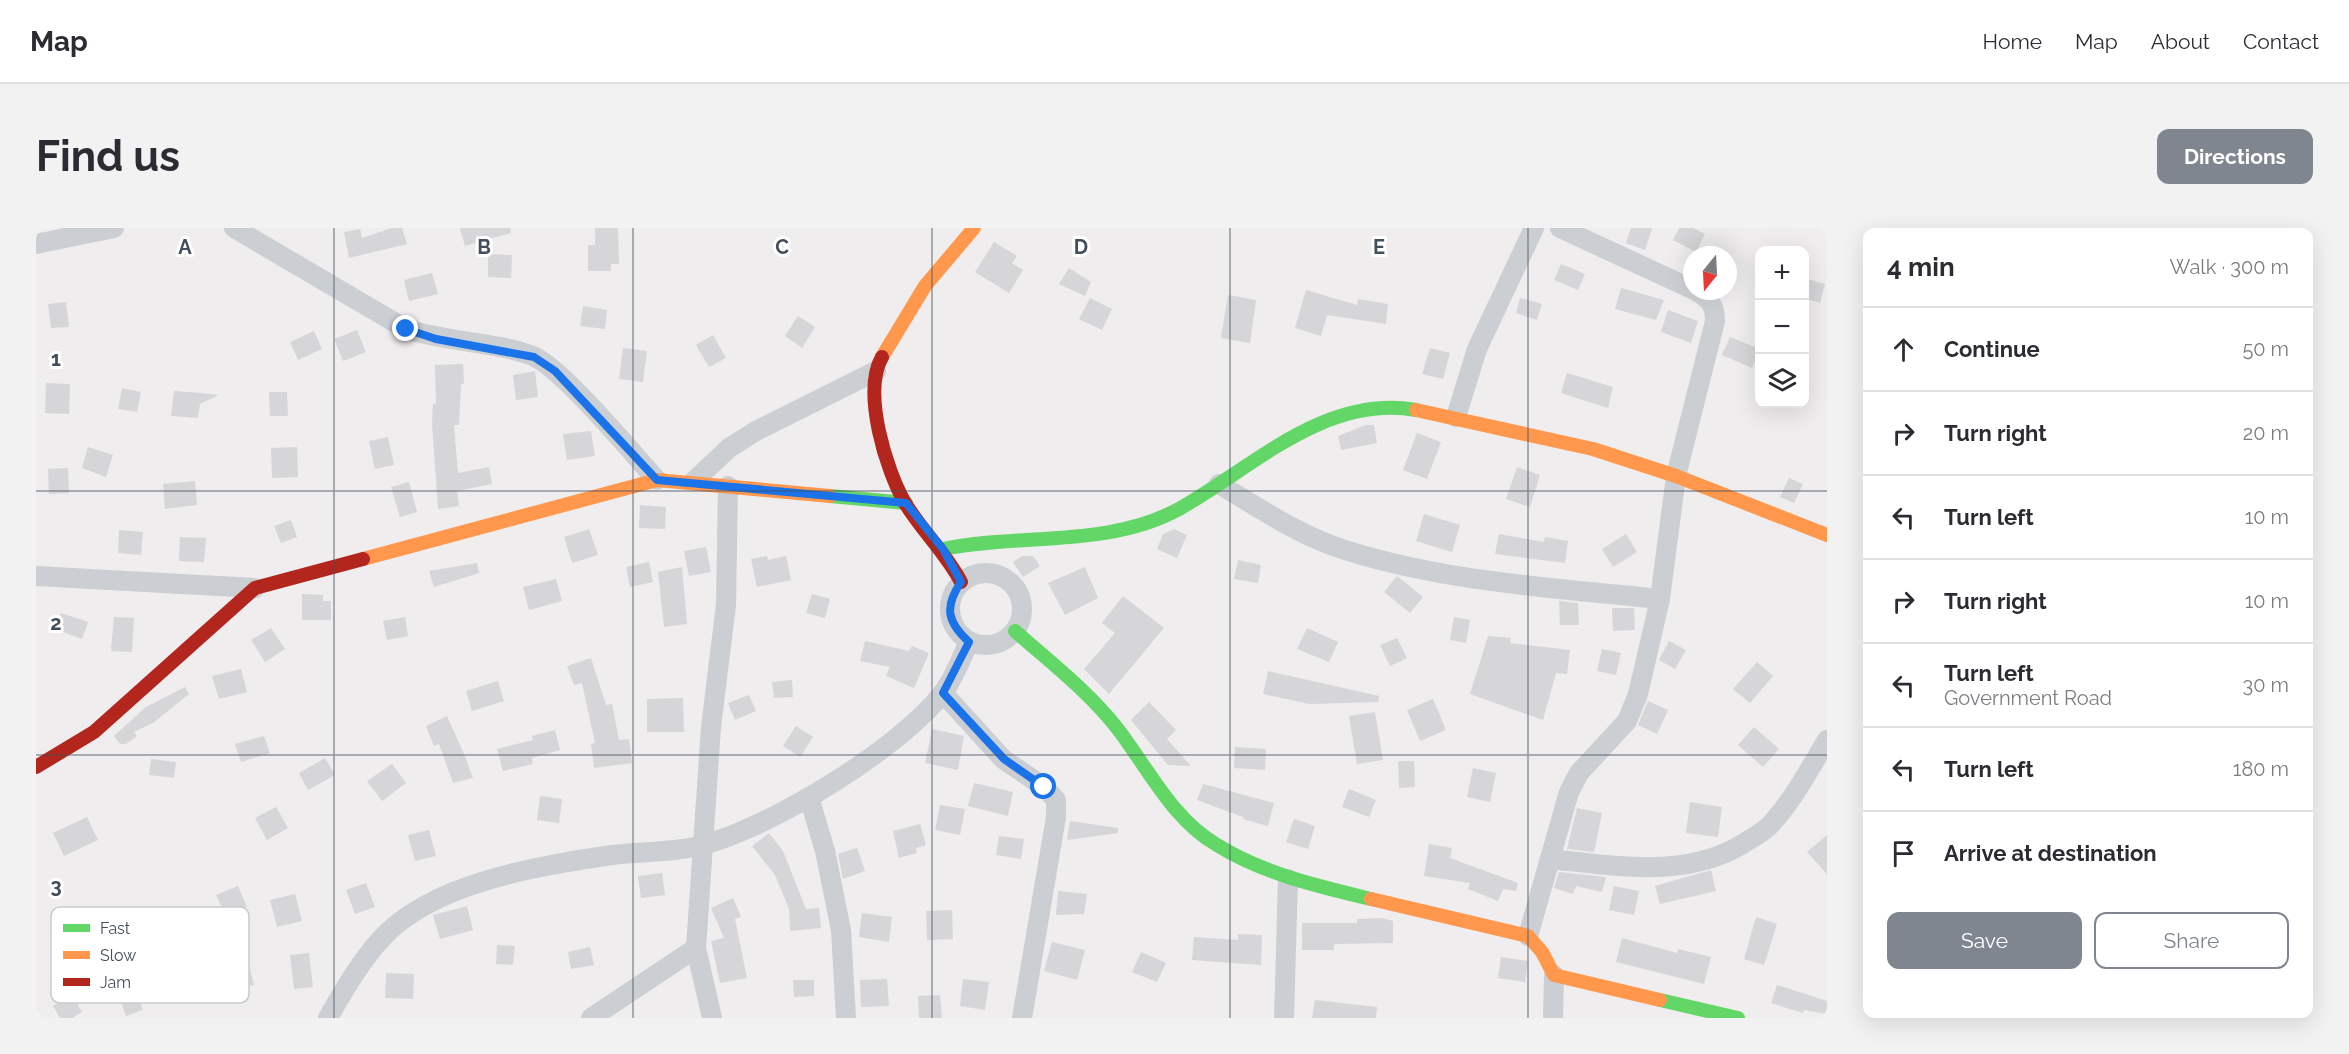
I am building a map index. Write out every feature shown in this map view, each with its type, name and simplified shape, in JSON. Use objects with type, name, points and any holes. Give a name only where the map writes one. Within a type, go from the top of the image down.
[{"type":"street","points":[[36,244],[114,228]]},
{"type":"street","points":[[234,228],[406,329],[436,339],[534,357],[555,371],[657,480]]},
{"type":"street","points":[[961,582],[943,549],[906,503],[886,455],[878,417],[876,371],[894,333],[925,285],[974,228]]},
{"type":"street","points":[[1456,417],[1477,349],[1534,228]]},
{"type":"street","points":[[1560,228],[1683,285]]},
{"type":"street","points":[[1528,936],[1569,792],[1579,773],[1628,721],[1638,694],[1660,599],[1676,476],[1714,321],[1715,308],[1709,300]]},
{"type":"street","points":[[694,481],[729,448],[756,431],[876,371]]},
{"type":"street","points":[[943,549],[963,545],[1103,533],[1138,527],[1178,509],[1297,434],[1362,409],[1398,407],[1456,417],[1593,449],[1676,476],[1827,535]]},
{"type":"street","points":[[36,576],[255,588],[657,480],[694,481],[906,503]]},
{"type":"street","points":[[1220,484],[1280,521],[1344,550],[1495,582],[1660,599]]},
{"type":"street","points":[[712,1018],[696,948],[711,727],[726,606],[728,486]]},
{"type":"street","points":[[986,573],[999,575],[1010,582],[1019,593],[1022,606],[1021,619],[1015,631],[1006,640],[994,645],[969,642],[956,630],[950,614],[951,597],[961,582],[973,575],[986,573]]},
{"type":"street","points":[[36,767],[94,732],[255,588]]},
{"type":"street","points":[[1015,631],[1076,684],[1116,728],[1183,819],[1216,845],[1288,879],[1528,936],[1542,952],[1554,975],[1553,1018]]},
{"type":"street","points":[[328,1018],[381,939],[417,910],[454,893],[537,868],[612,855],[702,845],[759,822],[809,797],[878,752],[914,723],[943,693],[969,642]]},
{"type":"street","points":[[943,693],[1004,759],[1044,787],[1056,800],[1056,817],[1022,1018]]},
{"type":"street","points":[[1550,859],[1644,868],[1688,865],[1732,852],[1770,826],[1791,799],[1827,740]]},
{"type":"street","points":[[809,797],[825,851],[840,930],[846,1018]]},
{"type":"street","points":[[1284,1018],[1288,879]]},
{"type":"street","points":[[591,1018],[696,948]]},
{"type":"street","points":[[1554,975],[1738,1018]]},
{"type":"building","points":[[392,228],[402,228],[407,244],[349,258],[344,232],[360,229],[362,238]]},
{"type":"building","points":[[460,228],[510,228],[511,233],[465,246]]},
{"type":"building","points":[[595,228],[618,228],[619,264],[611,264],[611,271],[588,271],[588,245],[595,245]]},
{"type":"building","points":[[1631,228],[1652,228],[1645,250],[1626,243]]},
{"type":"building","points":[[1679,228],[1693,228],[1705,234],[1699,246],[1684,246],[1673,240]]},
{"type":"building","points":[[994,242],[1017,256],[1012,263],[1023,270],[1009,293],[975,272]]},
{"type":"building","points":[[488,254],[512,255],[511,278],[488,277]]},
{"type":"building","points":[[1561,264],[1585,274],[1578,290],[1554,280]]},
{"type":"building","points":[[1069,268],[1091,282],[1085,296],[1059,284]]},
{"type":"building","points":[[432,273],[438,294],[409,301],[404,280]]},
{"type":"building","points":[[1809,279],[1825,284],[1820,303],[1809,300]]},
{"type":"building","points":[[1621,288],[1664,300],[1656,320],[1615,309]]},
{"type":"building","points":[[1306,290],[1357,305],[1358,299],[1388,304],[1386,324],[1327,315],[1321,336],[1295,328]]},
{"type":"building","points":[[1228,295],[1256,300],[1250,343],[1221,338]]},
{"type":"building","points":[[1090,298],[1112,309],[1102,330],[1079,319]]},
{"type":"building","points":[[1520,298],[1542,304],[1537,320],[1516,313]]},
{"type":"building","points":[[66,302],[69,327],[51,328],[48,304]]},
{"type":"building","points":[[583,306],[607,310],[605,329],[580,326]]},
{"type":"building","points":[[1668,310],[1698,321],[1691,343],[1661,332]]},
{"type":"building","points":[[798,316],[815,327],[802,348],[785,336]]},
{"type":"building","points":[[357,330],[366,352],[343,361],[334,339]]},
{"type":"building","points":[[314,331],[322,349],[298,360],[290,342]]},
{"type":"building","points":[[713,335],[726,358],[709,367],[696,345]]},
{"type":"building","points":[[1730,337],[1755,347],[1755,361],[1752,368],[1722,355]]},
{"type":"building","points":[[623,348],[647,351],[643,382],[619,379]]},
{"type":"building","points":[[1430,348],[1450,353],[1443,379],[1422,374]]},
{"type":"building","points":[[463,364],[464,384],[461,384],[459,425],[454,425],[458,473],[489,467],[492,484],[457,491],[459,506],[438,509],[432,423],[433,404],[436,404],[435,365]]},
{"type":"building","points":[[535,371],[538,397],[516,400],[513,375]]},
{"type":"building","points":[[1567,373],[1613,387],[1608,408],[1561,393]]},
{"type":"building","points":[[46,383],[70,384],[69,414],[45,413]]},
{"type":"building","points":[[122,388],[141,392],[137,412],[118,409]]},
{"type":"building","points":[[174,391],[219,395],[200,404],[198,418],[171,416]]},
{"type":"building","points":[[269,392],[287,392],[288,416],[270,416]]},
{"type":"building","points":[[1366,425],[1374,425],[1377,443],[1341,450],[1338,436]]},
{"type":"building","points":[[591,431],[595,456],[567,460],[563,434]]},
{"type":"building","points":[[1417,433],[1441,442],[1427,479],[1403,470]]},
{"type":"building","points":[[388,437],[394,465],[375,469],[369,441]]},
{"type":"building","points":[[88,447],[113,455],[106,477],[82,468]]},
{"type":"building","points":[[297,447],[298,477],[272,478],[271,448]]},
{"type":"building","points":[[1517,467],[1540,475],[1530,507],[1506,499]]},
{"type":"building","points":[[68,468],[69,493],[49,494],[48,469]]},
{"type":"building","points":[[1789,478],[1803,484],[1794,503],[1780,497]]},
{"type":"building","points":[[195,481],[197,505],[165,509],[163,484]]},
{"type":"building","points":[[409,482],[417,512],[400,517],[391,487]]},
{"type":"building","points":[[640,505],[666,507],[665,529],[639,528]]},
{"type":"building","points":[[1424,514],[1460,525],[1452,552],[1416,541]]},
{"type":"building","points":[[291,520],[297,537],[281,543],[274,526]]},
{"type":"building","points":[[589,529],[598,555],[572,563],[564,537]]},
{"type":"building","points":[[1174,529],[1187,535],[1177,558],[1157,549],[1163,534]]},
{"type":"building","points":[[119,530],[143,532],[141,555],[118,553]]},
{"type":"building","points":[[1499,534],[1544,542],[1545,537],[1568,541],[1565,563],[1495,554]]},
{"type":"building","points":[[1626,534],[1637,552],[1613,567],[1602,549]]},
{"type":"building","points":[[180,537],[206,538],[204,562],[179,561]]},
{"type":"building","points":[[706,547],[711,572],[689,576],[684,551]]},
{"type":"building","points":[[767,556],[768,560],[786,556],[791,580],[757,587],[751,559]]},
{"type":"building","points":[[1022,556],[1033,556],[1040,566],[1023,577],[1013,562]]},
{"type":"building","points":[[1238,560],[1261,565],[1258,583],[1234,579]]},
{"type":"building","points":[[649,562],[653,582],[630,587],[626,567]]},
{"type":"building","points":[[477,563],[479,573],[434,587],[429,571]]},
{"type":"building","points":[[682,567],[687,624],[664,627],[658,572]]},
{"type":"building","points":[[1085,567],[1098,598],[1065,615],[1048,583]]},
{"type":"building","points":[[1397,576],[1423,597],[1410,613],[1384,592]]},
{"type":"building","points":[[556,579],[562,601],[529,610],[523,587]]},
{"type":"building","points":[[302,594],[323,595],[323,601],[331,601],[331,620],[302,620]]},
{"type":"building","points":[[812,594],[830,599],[825,618],[806,613]]},
{"type":"building","points":[[1123,596],[1164,628],[1109,694],[1084,669],[1115,633],[1102,623]]},
{"type":"building","points":[[1559,601],[1578,603],[1579,625],[1560,625]]},
{"type":"building","points":[[1612,608],[1634,608],[1635,630],[1613,631]]},
{"type":"building","points":[[61,613],[88,622],[82,639],[55,629]]},
{"type":"building","points":[[114,617],[134,618],[132,652],[111,651]]},
{"type":"building","points":[[405,617],[408,636],[387,640],[383,621]]},
{"type":"building","points":[[1454,617],[1470,620],[1466,643],[1450,640]]},
{"type":"building","points":[[271,628],[285,649],[265,662],[251,640]]},
{"type":"building","points":[[1307,628],[1338,642],[1329,662],[1297,649]]},
{"type":"building","points":[[1488,636],[1511,638],[1510,643],[1570,650],[1567,674],[1556,673],[1543,720],[1470,694]]},
{"type":"building","points":[[1397,638],[1407,658],[1390,666],[1380,645]]},
{"type":"building","points":[[865,641],[909,651],[912,646],[929,653],[914,688],[886,676],[890,667],[860,661]]},
{"type":"building","points":[[1669,641],[1686,650],[1675,669],[1659,660]]},
{"type":"building","points":[[1602,649],[1621,653],[1616,675],[1597,671]]},
{"type":"building","points":[[591,658],[606,705],[612,704],[619,740],[629,739],[632,763],[594,768],[591,744],[595,743],[582,683],[574,685],[567,666]]},
{"type":"building","points":[[1757,662],[1773,676],[1750,703],[1733,689]]},
{"type":"building","points":[[241,669],[247,692],[219,699],[212,676]]},
{"type":"building","points":[[1268,671],[1379,696],[1378,702],[1310,704],[1263,694]]},
{"type":"building","points":[[792,680],[793,697],[774,698],[772,682]]},
{"type":"building","points":[[498,681],[504,701],[472,711],[466,691]]},
{"type":"building","points":[[185,687],[189,694],[153,723],[134,732],[137,736],[126,744],[120,744],[114,736],[146,707]]},
{"type":"building","points":[[749,695],[756,711],[735,720],[728,703]]},
{"type":"building","points":[[683,698],[684,732],[647,732],[647,699]]},
{"type":"building","points":[[1433,699],[1446,730],[1420,741],[1407,710]]},
{"type":"building","points":[[1648,701],[1668,710],[1657,734],[1638,725]]},
{"type":"building","points":[[1149,702],[1176,730],[1167,739],[1191,766],[1168,765],[1131,720]]},
{"type":"building","points":[[1375,712],[1383,760],[1357,764],[1349,716]]},
{"type":"building","points":[[447,716],[473,778],[453,783],[439,744],[434,746],[426,726]]},
{"type":"building","points":[[796,726],[813,737],[800,757],[783,746]]},
{"type":"building","points":[[1754,727],[1779,749],[1763,767],[1738,745]]},
{"type":"building","points":[[932,729],[964,736],[958,770],[925,763]]},
{"type":"building","points":[[555,730],[560,750],[532,758],[533,764],[503,771],[497,749],[533,740],[532,736]]},
{"type":"building","points":[[264,736],[270,753],[241,762],[235,744]]},
{"type":"building","points":[[1235,747],[1266,749],[1265,770],[1234,768]]},
{"type":"building","points":[[325,758],[335,775],[308,790],[299,773]]},
{"type":"building","points":[[151,759],[176,762],[174,778],[149,775]]},
{"type":"building","points":[[1398,761],[1414,761],[1415,787],[1399,788]]},
{"type":"building","points":[[392,764],[406,783],[382,801],[367,781]]},
{"type":"building","points":[[1473,768],[1496,773],[1490,802],[1467,797]]},
{"type":"building","points":[[974,783],[1013,792],[1008,816],[968,806]]},
{"type":"building","points":[[1203,784],[1274,803],[1268,826],[1243,819],[1243,817],[1197,800]]},
{"type":"building","points":[[1349,789],[1376,800],[1369,817],[1342,807]]},
{"type":"building","points":[[540,796],[562,799],[559,823],[537,820]]},
{"type":"building","points":[[1690,802],[1722,807],[1718,837],[1686,833]]},
{"type":"building","points":[[940,805],[965,809],[960,835],[935,830]]},
{"type":"building","points":[[276,807],[288,828],[267,840],[255,818]]},
{"type":"building","points":[[1577,808],[1602,813],[1594,852],[1567,849]]},
{"type":"building","points":[[87,817],[98,840],[64,856],[53,833]]},
{"type":"building","points":[[1294,819],[1315,826],[1308,849],[1286,842]]},
{"type":"building","points":[[1070,821],[1118,828],[1118,833],[1067,840]]},
{"type":"building","points":[[920,824],[926,845],[916,848],[917,853],[899,858],[893,831]]},
{"type":"building","points":[[429,830],[436,856],[415,861],[408,835]]},
{"type":"building","points":[[769,833],[783,851],[806,909],[819,908],[821,928],[790,931],[789,909],[775,875],[752,846]]},
{"type":"building","points":[[1827,835],[1827,874],[1807,852]]},
{"type":"building","points":[[999,836],[1024,839],[1021,859],[996,855]]},
{"type":"building","points":[[1429,844],[1452,848],[1450,858],[1518,883],[1516,891],[1503,889],[1498,901],[1468,889],[1470,883],[1424,876]]},
{"type":"building","points":[[857,848],[865,871],[843,879],[838,854]]},
{"type":"building","points":[[1711,870],[1716,891],[1660,904],[1655,886]]},
{"type":"building","points":[[1559,872],[1606,877],[1602,892],[1576,886],[1573,894],[1554,888]]},
{"type":"building","points":[[662,873],[665,895],[641,898],[638,876]]},
{"type":"building","points":[[366,883],[375,907],[355,914],[346,890]]},
{"type":"building","points":[[238,886],[247,907],[222,907],[216,895]]},
{"type":"building","points":[[1614,886],[1639,891],[1634,915],[1609,910]]},
{"type":"building","points":[[1058,891],[1087,894],[1084,914],[1056,915]]},
{"type":"building","points":[[295,894],[302,921],[277,927],[270,900]]},
{"type":"building","points":[[733,898],[741,917],[735,919],[747,978],[720,983],[711,941],[724,938],[711,908]]},
{"type":"building","points":[[467,906],[473,930],[440,939],[433,915]]},
{"type":"building","points":[[952,910],[953,939],[927,940],[926,911]]},
{"type":"building","points":[[862,913],[892,917],[889,942],[859,937]]},
{"type":"building","points":[[1756,917],[1777,924],[1764,965],[1744,959]]},
{"type":"building","points":[[1382,918],[1393,921],[1393,943],[1334,944],[1334,950],[1302,950],[1302,923],[1357,923],[1357,919]]},
{"type":"building","points":[[1238,934],[1262,935],[1261,965],[1192,960],[1194,937],[1238,940]]},
{"type":"building","points":[[1622,938],[1677,953],[1678,949],[1711,957],[1704,984],[1616,962]]},
{"type":"building","points":[[1052,942],[1085,950],[1077,980],[1044,971]]},
{"type":"building","points":[[497,945],[515,946],[513,965],[496,964]]},
{"type":"building","points":[[590,947],[594,965],[571,969],[568,952]]},
{"type":"building","points":[[1141,952],[1166,963],[1157,982],[1132,972]]},
{"type":"building","points":[[309,953],[313,987],[294,989],[290,955]]},
{"type":"building","points":[[1501,957],[1528,961],[1525,982],[1498,978]]},
{"type":"building","points":[[249,965],[254,985],[249,986]]},
{"type":"building","points":[[386,973],[414,974],[413,999],[385,998]]},
{"type":"building","points":[[887,979],[889,1006],[861,1007],[860,980]]},
{"type":"building","points":[[963,979],[989,982],[985,1010],[960,1006]]},
{"type":"building","points":[[793,980],[814,980],[814,996],[794,997]]},
{"type":"building","points":[[1777,985],[1827,1001],[1827,1014],[1804,1010],[1803,1013],[1771,1003]]},
{"type":"building","points":[[940,995],[942,1018],[919,1018],[918,996]]},
{"type":"building","points":[[1315,1000],[1377,1007],[1376,1018],[1312,1018]]},
{"type":"building","points":[[58,1003],[77,1003],[82,1012],[72,1018],[60,1018],[53,1006]]},
{"type":"building","points":[[121,1003],[140,1003],[143,1010],[126,1016]]},
{"type":"traffic: fast","points":[[943,549],[1003,541],[1093,535],[1151,521],[1179,509],[1262,455],[1320,423],[1351,413],[1383,408],[1416,410]]},
{"type":"traffic: fast","points":[[830,496],[906,503]]},
{"type":"traffic: fast","points":[[1015,631],[1106,714],[1162,792],[1201,834],[1253,864],[1311,884],[1371,899]]},
{"type":"traffic: fast","points":[[1660,1000],[1738,1018]]},
{"type":"traffic: slow","points":[[882,357],[925,286],[974,228]]},
{"type":"traffic: slow","points":[[1416,410],[1593,449],[1676,476],[1827,535]]},
{"type":"traffic: slow","points":[[363,559],[657,480],[830,496]]},
{"type":"traffic: slow","points":[[1371,899],[1528,936],[1542,952],[1554,975],[1660,1000]]},
{"type":"traffic: jam","points":[[882,357],[876,372],[874,390],[875,410],[884,452],[905,503],[961,582]]},
{"type":"traffic: jam","points":[[36,767],[94,732],[255,588],[363,559]]},
{"type":"route","points":[[406,329],[436,339],[534,357],[555,371],[657,480],[694,481],[906,503],[943,549],[961,582],[951,597],[950,614],[956,630],[969,642],[943,693],[1004,759],[1044,787]]}]
